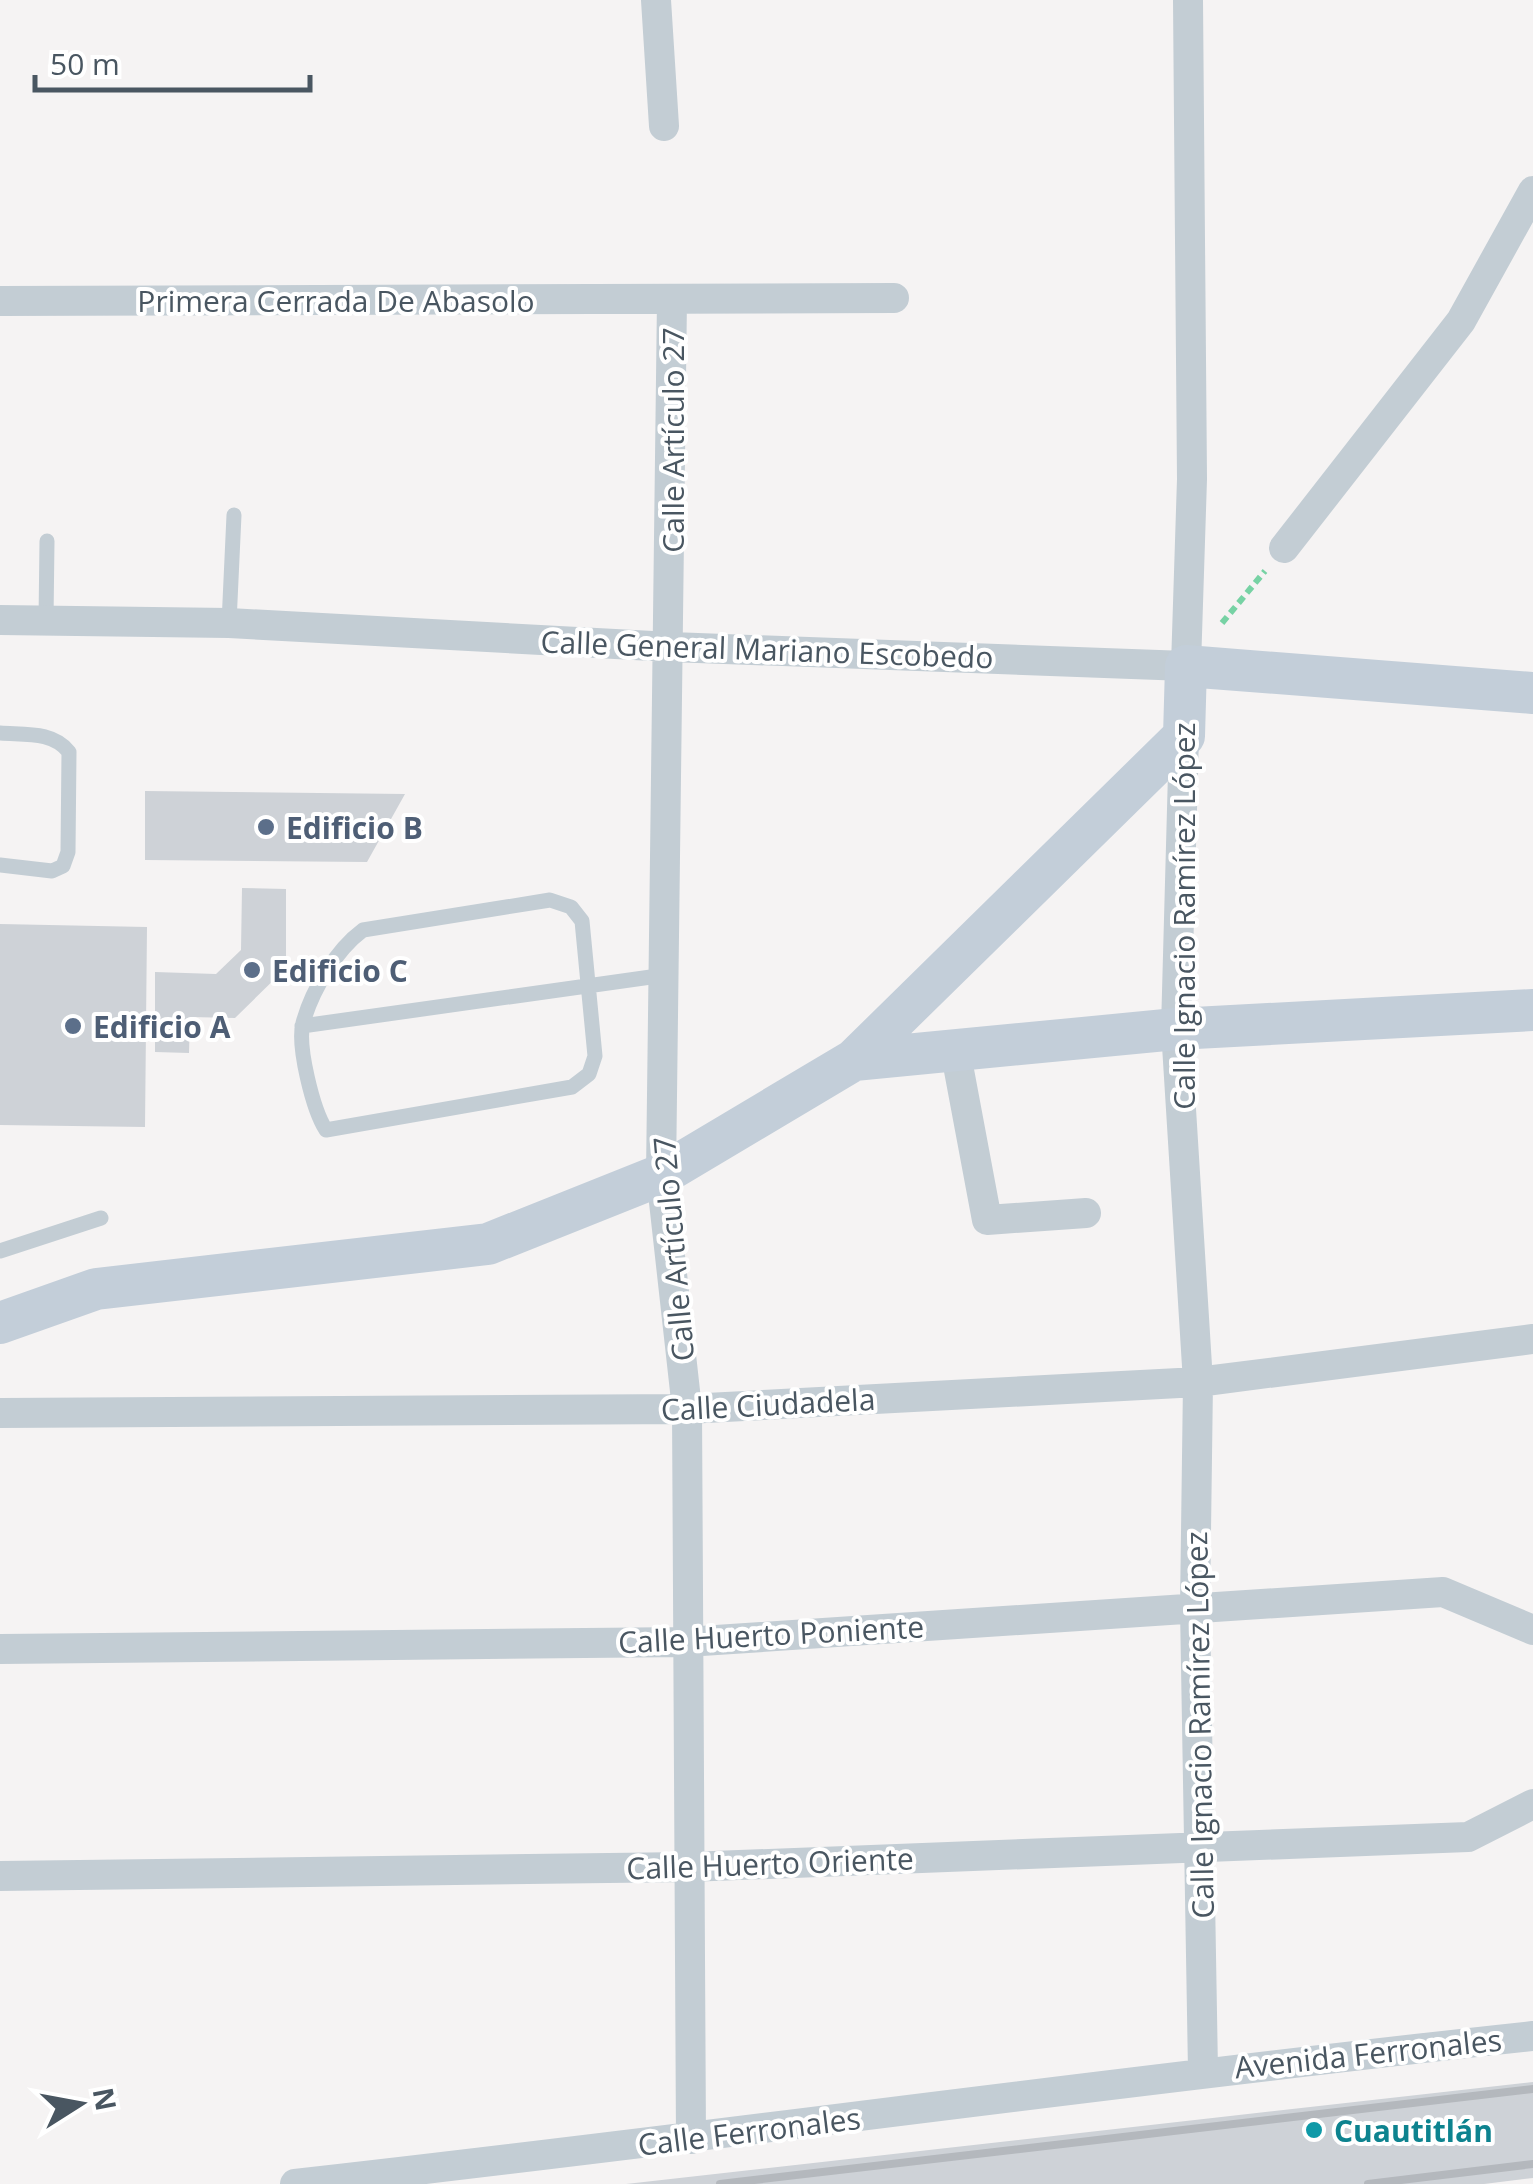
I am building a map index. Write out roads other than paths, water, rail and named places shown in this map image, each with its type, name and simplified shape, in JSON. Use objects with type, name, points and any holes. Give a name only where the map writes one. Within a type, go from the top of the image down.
[{"type":"main road","name":"Calle General Mariano Escobedo","points":[[1186,666],[1533,693]]},
{"type":"main road","name":"Calle Ignacio Ramírez López","points":[[1184,736],[1186,666]]},
{"type":"main road","points":[[0,1323],[96,1289],[488,1244],[661,1175],[854,1060],[1184,736]]},
{"type":"main road","points":[[854,1060],[1176,1029],[1533,1010]]},
{"type":"street","points":[[656,0],[664,126]]},
{"type":"street","name":"Calle Ignacio Ramírez López","points":[[1186,666],[1192,479],[1188,0]]},
{"type":"street","points":[[1284,548],[1461,321],[1533,191]]},
{"type":"street","name":"Calle Artículo 27","points":[[672,298],[661,1175],[687,1409],[691,2140]]},
{"type":"street","name":"Primera Cerrada De Abasolo","points":[[0,301],[894,298]]},
{"type":"street","name":"Calle General Mariano Escobedo","points":[[0,620],[228,623],[670,647],[1186,666]]},
{"type":"street","name":"Calle Ignacio Ramírez López","points":[[1184,736],[1176,1029],[1198,1382],[1196,1608],[1203,2071]]},
{"type":"street","points":[[955,1049],[987,1220],[1086,1214]]},
{"type":"street","name":"Calle Ciudadela","points":[[0,1413],[687,1409],[1198,1382],[1533,1339]]},
{"type":"street","name":"Calle Huerto Poniente","points":[[0,1648],[686,1642],[1443,1592],[1533,1630]]},
{"type":"street","name":"Calle Huerto Oriente","points":[[0,1876],[688,1867],[1468,1836],[1533,1804]]},
{"type":"street","name":"Avenida Ferronales","points":[[1203,2071],[1533,2036]]},
{"type":"street","name":"Calle Ferronales","points":[[295,2184],[691,2140],[1203,2071]]},
{"type":"lane","points":[[228,623],[234,515]]},
{"type":"lane","points":[[46,620],[47,541]]},
{"type":"lane","points":[[0,733],[61,741],[69,752],[68,852],[63,866],[52,870],[0,865]]},
{"type":"lane","points":[[550,900],[572,907],[582,921],[588,985],[595,1056],[589,1074],[572,1087],[341,1129],[326,1130],[314,1111],[302,1026],[338,952],[363,930],[550,900]]},
{"type":"lane","points":[[302,1026],[665,974]]},
{"type":"lane","points":[[0,1250],[101,1218]]},
{"type":"railway","points":[[720,2184],[1533,2089]]},
{"type":"railway","points":[[1368,2184],[1533,2164]]},
{"type":"place","name":"Edificio B","points":[[266,827]]},
{"type":"place","name":"Edificio C","points":[[252,970]]},
{"type":"place","name":"Edificio A","points":[[73,1026]]},
{"type":"place","name":"Cuautitlán","points":[[1314,2130]]}]
